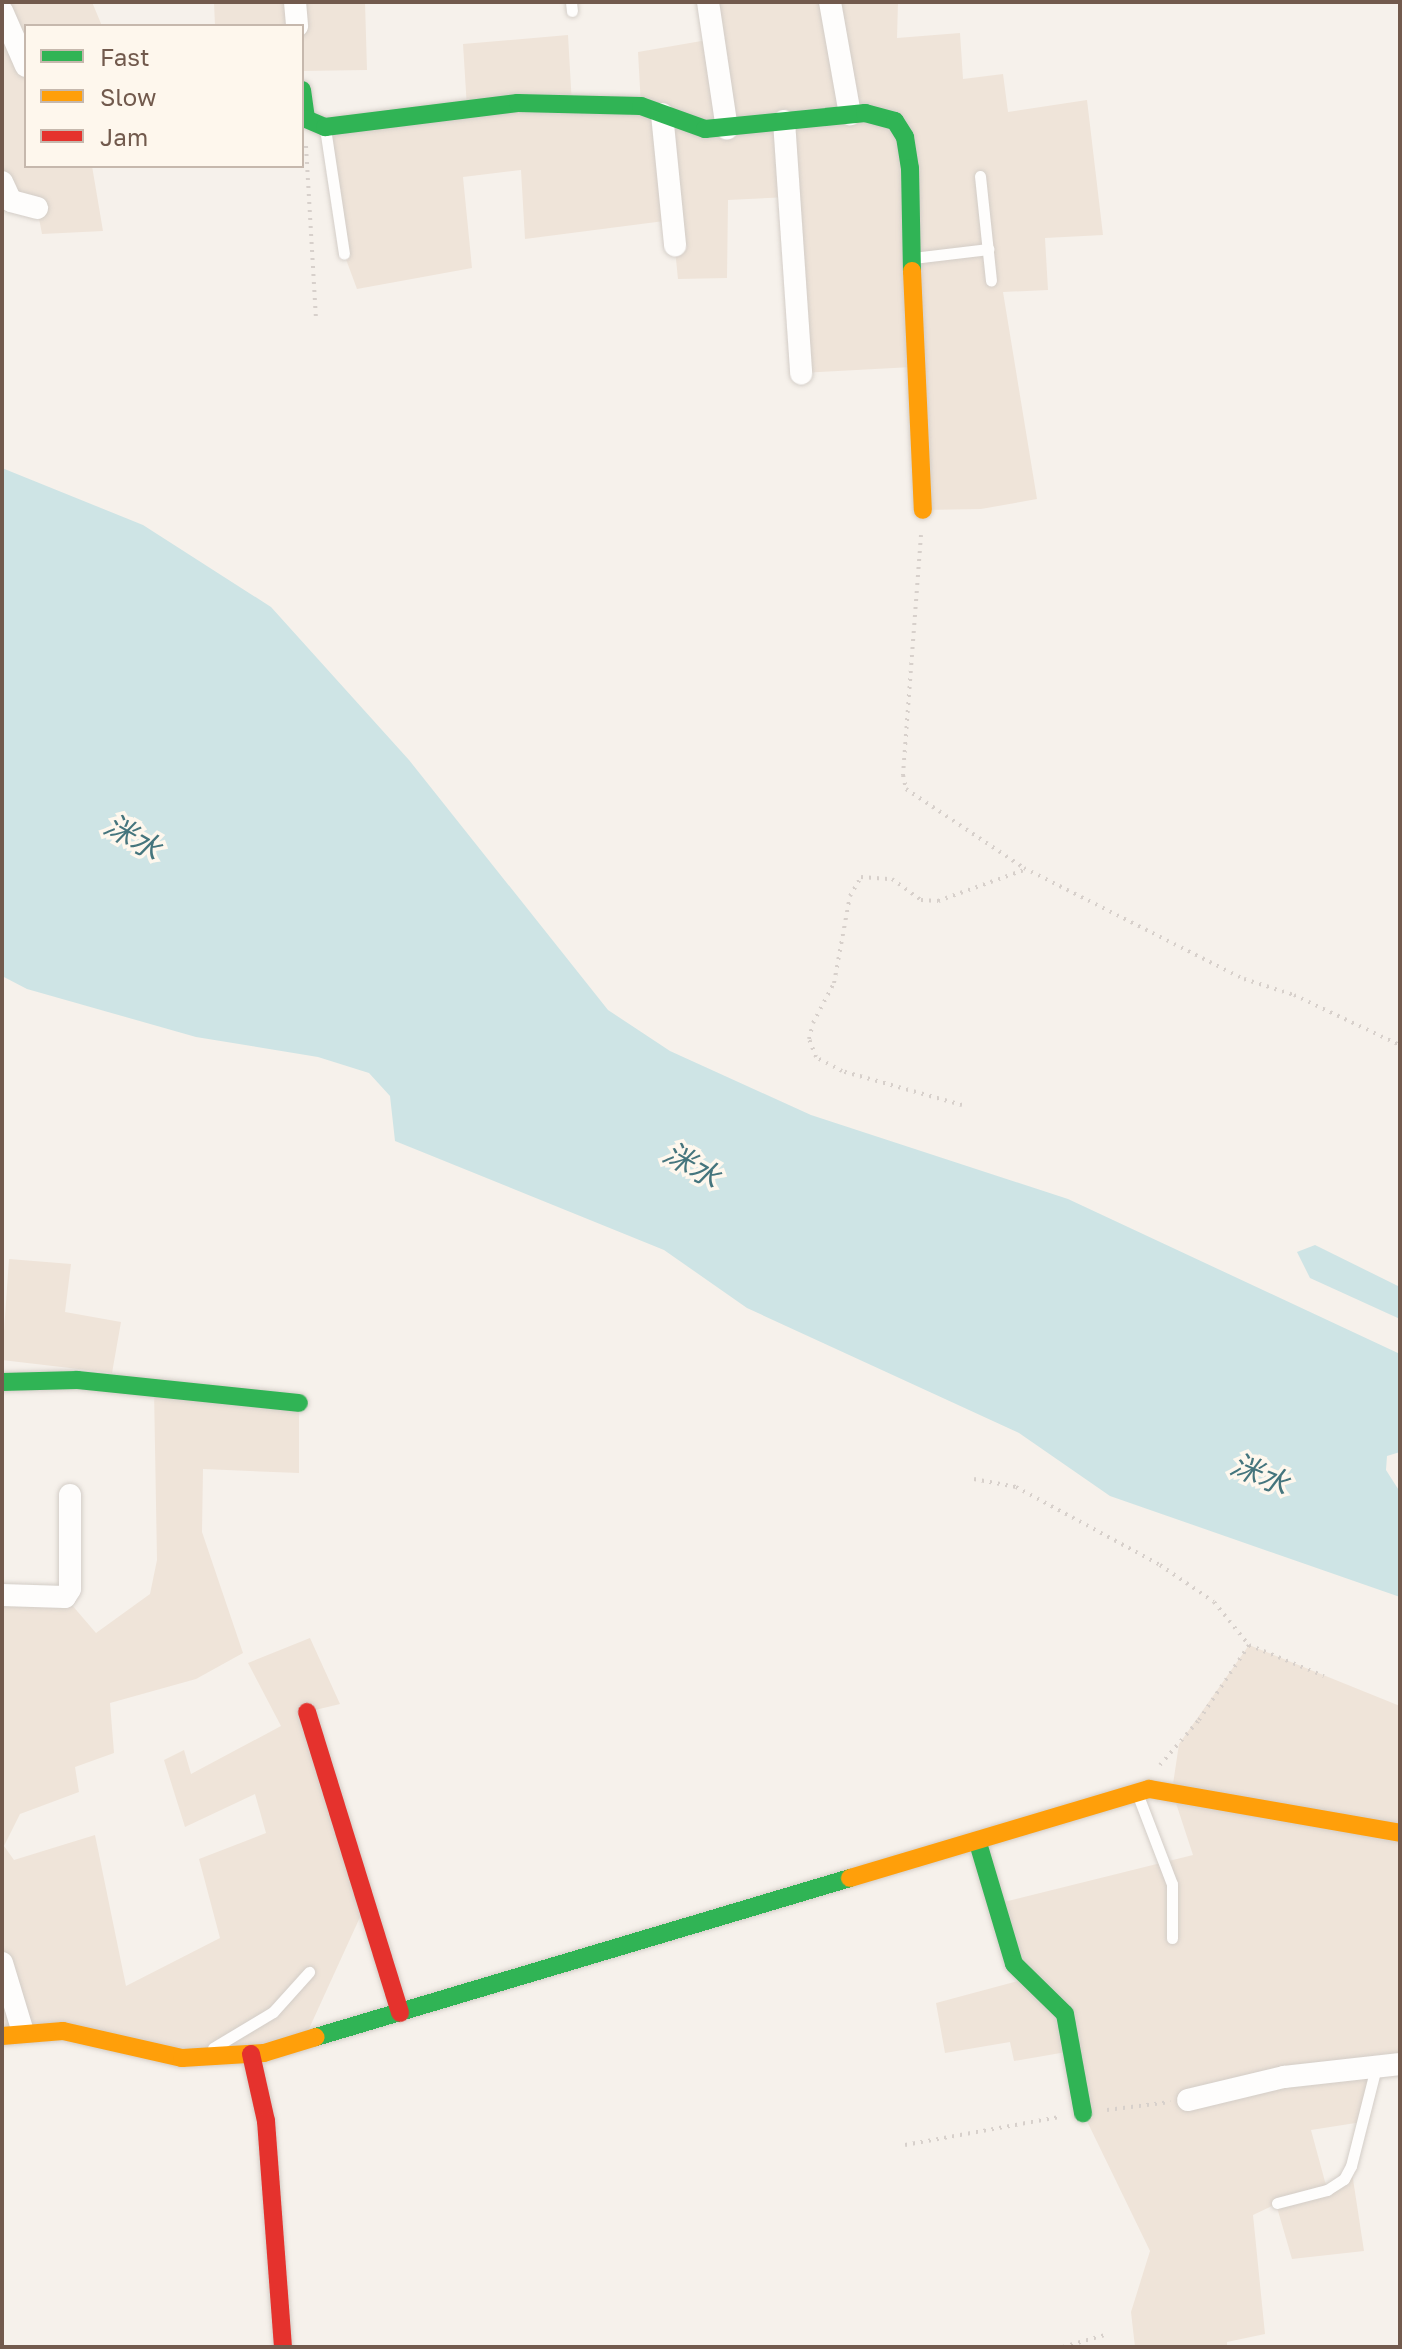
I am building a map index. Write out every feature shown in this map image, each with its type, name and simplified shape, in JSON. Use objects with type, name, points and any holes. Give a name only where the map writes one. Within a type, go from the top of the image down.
[{"type":"street","points":[[295,2],[297,24]]},
{"type":"street","points":[[708,2],[727,129]]},
{"type":"street","points":[[830,2],[850,114]]},
{"type":"street","points":[[2,11],[24,61]]},
{"type":"street","points":[[304,104],[306,119],[325,127],[518,103],[615,104],[662,114],[705,129],[850,114],[884,114],[905,137],[923,510]]},
{"type":"street","points":[[662,114],[675,245]]},
{"type":"street","points":[[784,121],[801,373]]},
{"type":"street","points":[[2,182],[11,201],[37,208]]},
{"type":"street","points":[[2,1382],[77,1380],[299,1403]]},
{"type":"street","points":[[2,1595],[65,1597],[70,1589],[70,1495]]},
{"type":"street","points":[[307,1712],[400,2013]]},
{"type":"street","points":[[2,1963],[12,2034],[63,2031],[196,2059],[251,2054],[978,1843],[1137,1793],[1163,1789],[1400,1833]]},
{"type":"street","points":[[978,1843],[1014,1964],[1065,2014],[1083,2113]]},
{"type":"street","points":[[251,2054],[266,2121],[283,2347]]},
{"type":"street","points":[[1188,2100],[1284,2077],[1400,2064]]},
{"type":"lane","points":[[325,127],[344,254]]},
{"type":"lane","points":[[980,176],[991,280]]},
{"type":"lane","points":[[910,259],[988,249]]},
{"type":"lane","points":[[1137,1793],[1172,1884],[1172,1938]]},
{"type":"lane","points":[[196,2059],[273,2012],[309,1972]]},
{"type":"lane","points":[[1277,2203],[1327,2190],[1344,2179],[1376,2066]]},
{"type":"path","points":[[306,119],[305,179],[316,320]]},
{"type":"path","points":[[923,510],[903,775],[906,789],[1027,869],[1244,979],[1294,995],[1400,1045]]},
{"type":"path","points":[[962,1105],[842,1071],[816,1057],[809,1039],[813,1023],[834,983],[850,896],[861,877],[892,879],[921,900],[938,901],[1027,869]]},
{"type":"path","points":[[974,1479],[1016,1487],[1160,1565],[1214,1602],[1249,1645],[1324,1676]]},
{"type":"path","points":[[1137,1793],[1199,1720],[1249,1645]]},
{"type":"path","points":[[905,2145],[1083,2113],[1188,2100]]},
{"type":"path","points":[[1063,2347],[1105,2335]]},
{"type":"shaded area","points":[[2,2],[92,2],[101,24],[24,24],[24,168],[92,168],[103,231],[42,234],[37,208],[2,182]]},
{"type":"shaded area","points":[[214,2],[365,2],[367,70],[304,71],[304,24],[215,24]]},
{"type":"shaded area","points":[[708,2],[898,2],[897,38],[960,33],[963,79],[1003,74],[1008,112],[1087,100],[1103,235],[1045,238],[1048,290],[1003,292],[1037,499],[981,509],[923,510],[912,367],[801,373],[789,197],[728,200],[727,278],[678,279],[672,220],[525,239],[521,170],[463,177],[472,268],[357,289],[344,254],[325,127],[467,108],[463,44],[568,35],[572,105],[641,106],[638,52],[713,39]]},
{"type":"shaded area","points":[[9,1259],[71,1264],[65,1312],[121,1322],[112,1373],[2,1360]]},
{"type":"shaded area","points":[[154,1390],[299,1403],[299,1473],[203,1469],[202,1532],[243,1653],[196,1679],[110,1703],[114,1753],[75,1767],[79,1792],[20,1814],[4,1846],[14,1860],[95,1835],[126,1986],[220,1938],[199,1859],[266,1833],[255,1794],[185,1827],[164,1760],[184,1750],[191,1774],[281,1726],[248,1663],[310,1638],[340,1704],[307,1712],[366,1904],[303,2042],[264,2053],[2,2036],[2,1595],[65,1597],[96,1633],[150,1594],[157,1560]]},
{"type":"shaded area","points":[[1249,1645],[1400,1706],[1400,2064],[1376,2067],[1362,2122],[1311,2130],[1327,2189],[1351,2166],[1364,2251],[1292,2259],[1276,2204],[1253,2215],[1265,2334],[1227,2342],[1227,2347],[1135,2347],[1131,2312],[1150,2251],[1083,2113],[1072,2051],[1014,2061],[1010,2042],[945,2053],[936,2003],[1025,1979],[996,1904],[1193,1855],[1172,1791],[1179,1744]]},
{"type":"water","name":"洣水","points":[[2,468],[143,525],[271,607],[409,760],[608,1010],[670,1051],[811,1115],[1068,1199],[1400,1354],[1400,1452],[1387,1456],[1386,1470],[1400,1492],[1400,1597],[1110,1496],[1019,1433],[747,1308],[664,1250],[395,1141],[390,1096],[369,1073],[318,1057],[196,1037],[27,989],[2,976]]},
{"type":"water","points":[[1315,1245],[1400,1287],[1400,1319],[1310,1278],[1297,1252]]},
{"type":"traffic: fast","points":[[304,104],[306,119],[325,127],[518,103],[641,106],[705,129],[865,113],[895,121],[905,137],[910,168],[912,271]]},
{"type":"traffic: fast","points":[[2,1382],[77,1380],[299,1403]]},
{"type":"traffic: fast","points":[[978,1843],[1014,1964],[1065,2014],[1083,2113]]},
{"type":"traffic: fast","points":[[316,2037],[850,1878]]},
{"type":"traffic: slow","points":[[912,271],[923,510]]},
{"type":"traffic: slow","points":[[850,1878],[1149,1789],[1400,1833]]},
{"type":"traffic: slow","points":[[2,2036],[63,2031],[182,2058],[264,2053],[316,2037]]},
{"type":"traffic: jam","points":[[307,1712],[400,2013]]},
{"type":"traffic: jam","points":[[251,2054],[266,2121],[283,2347]]}]
